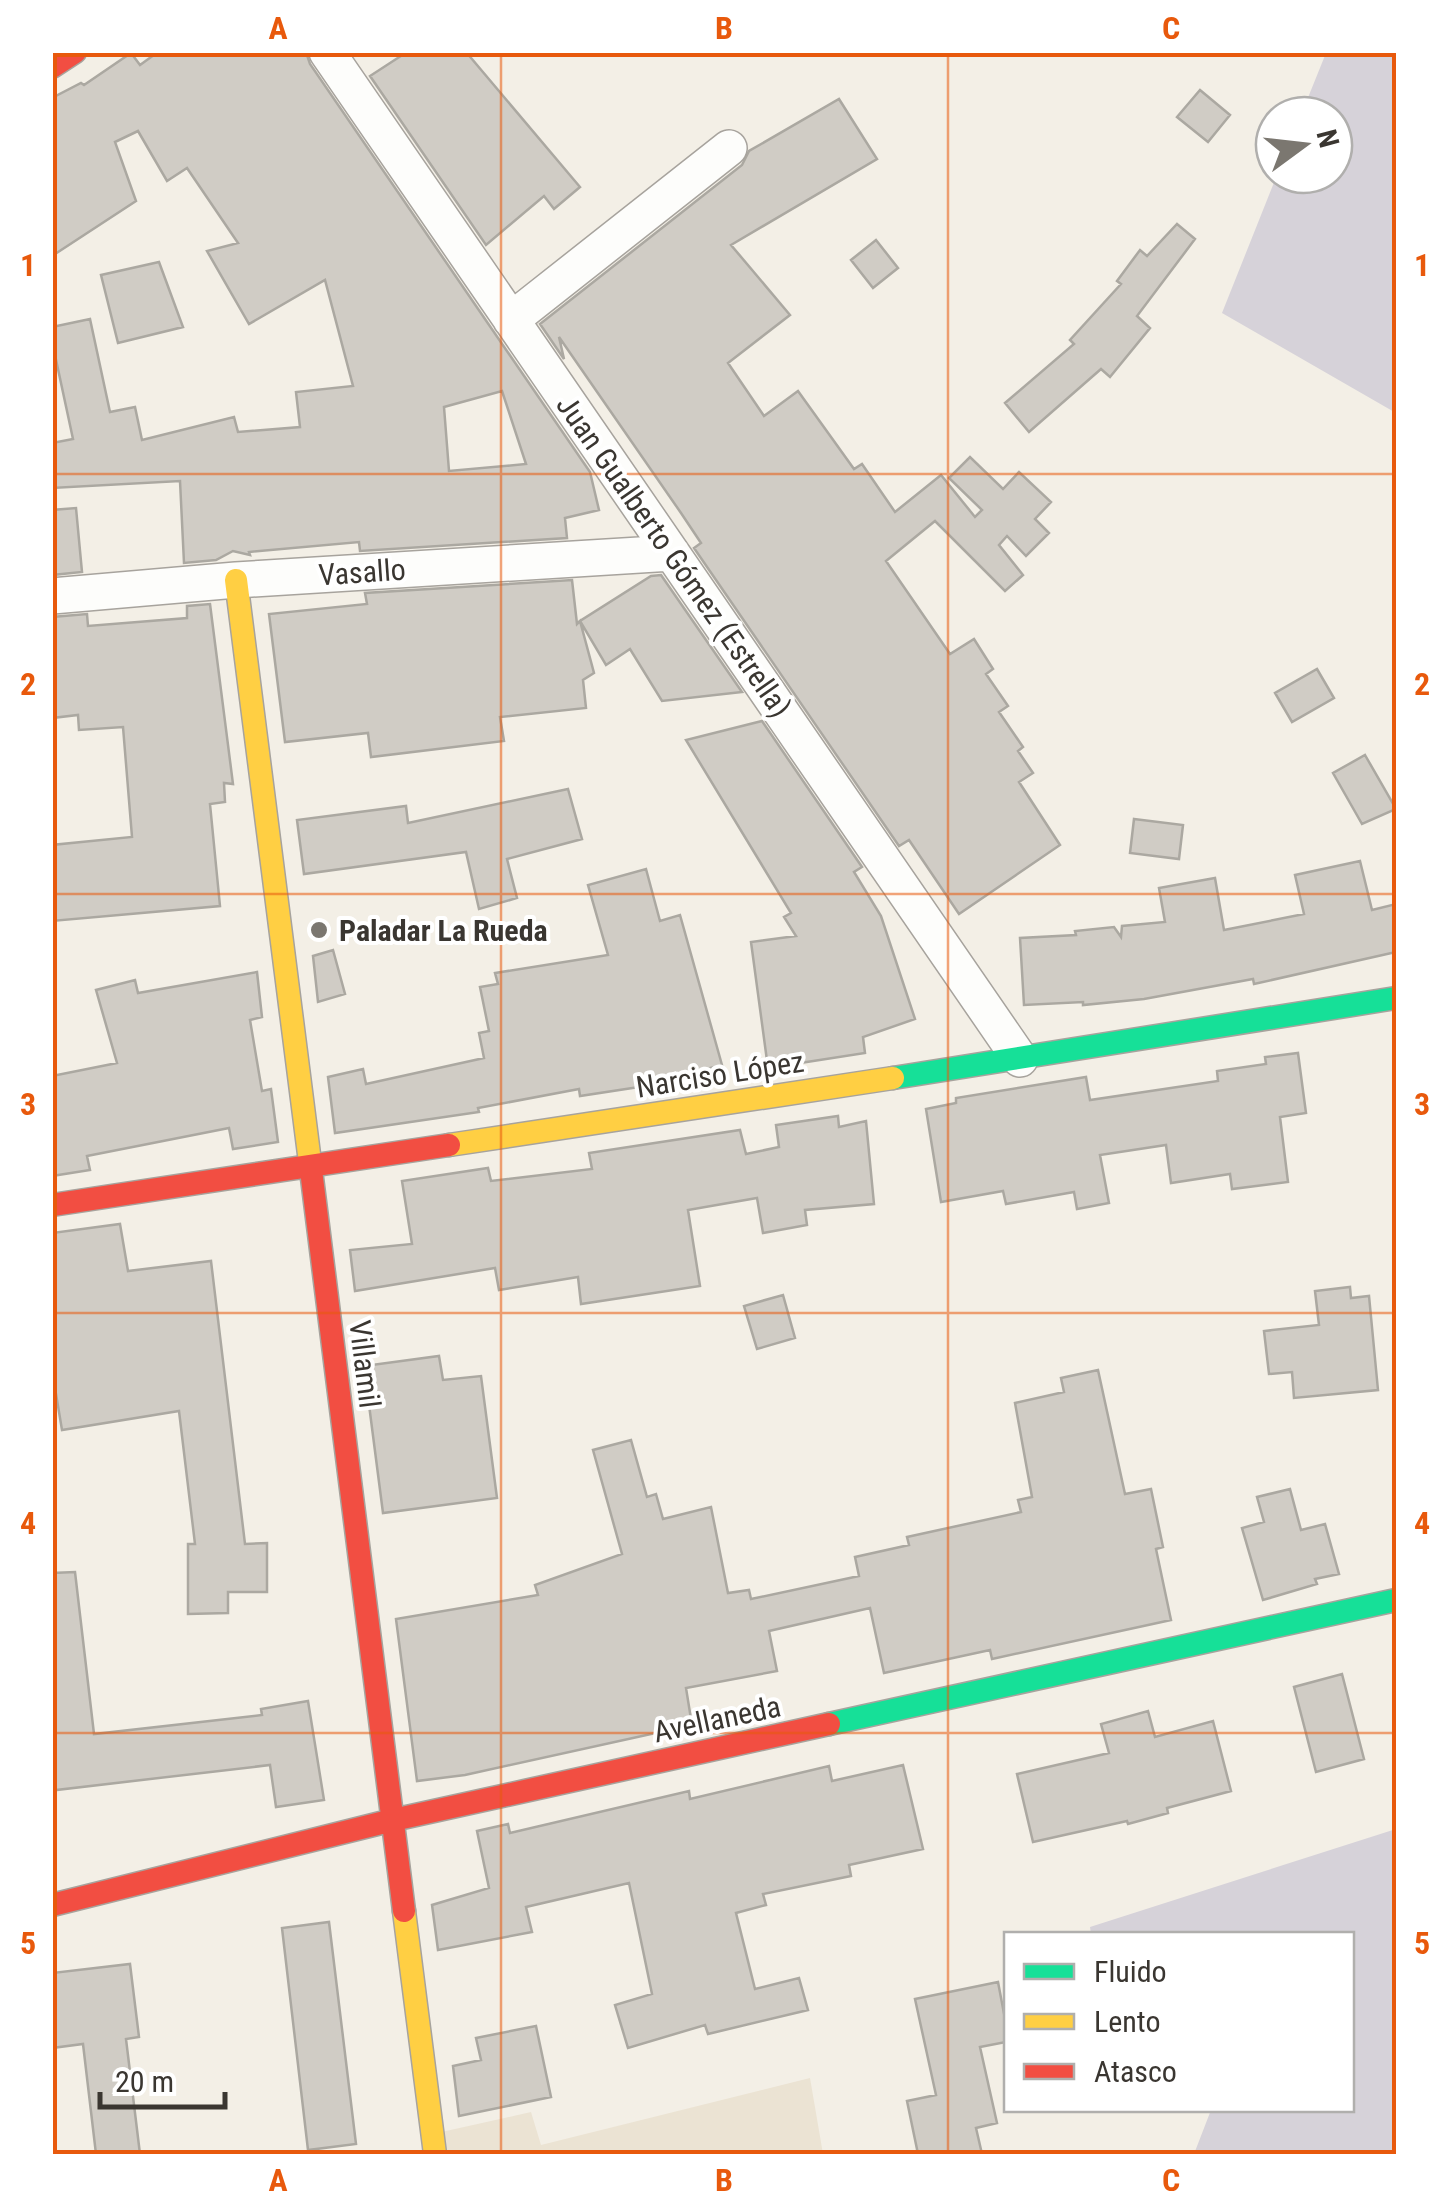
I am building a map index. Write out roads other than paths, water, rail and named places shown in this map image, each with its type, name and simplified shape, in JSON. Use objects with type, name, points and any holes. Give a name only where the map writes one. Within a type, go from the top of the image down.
[{"type":"street","points":[[52,67],[75,52]]},
{"type":"street","name":"Juan Gualberto Gómez (Estrella)","points":[[327,52],[1020,1059]]},
{"type":"street","points":[[512,320],[729,148]]},
{"type":"street","name":"Vasallo","points":[[52,596],[236,580],[672,553]]},
{"type":"street","name":"Villamil","points":[[236,580],[435,2154]]},
{"type":"street","name":"Narciso López","points":[[52,1205],[1020,1059],[1396,998]]},
{"type":"street","name":"Avellaneda","points":[[52,1906],[393,1820],[1396,1600]]},
{"type":"place","name":"Paladar La Rueda","points":[[319,930]]}]
